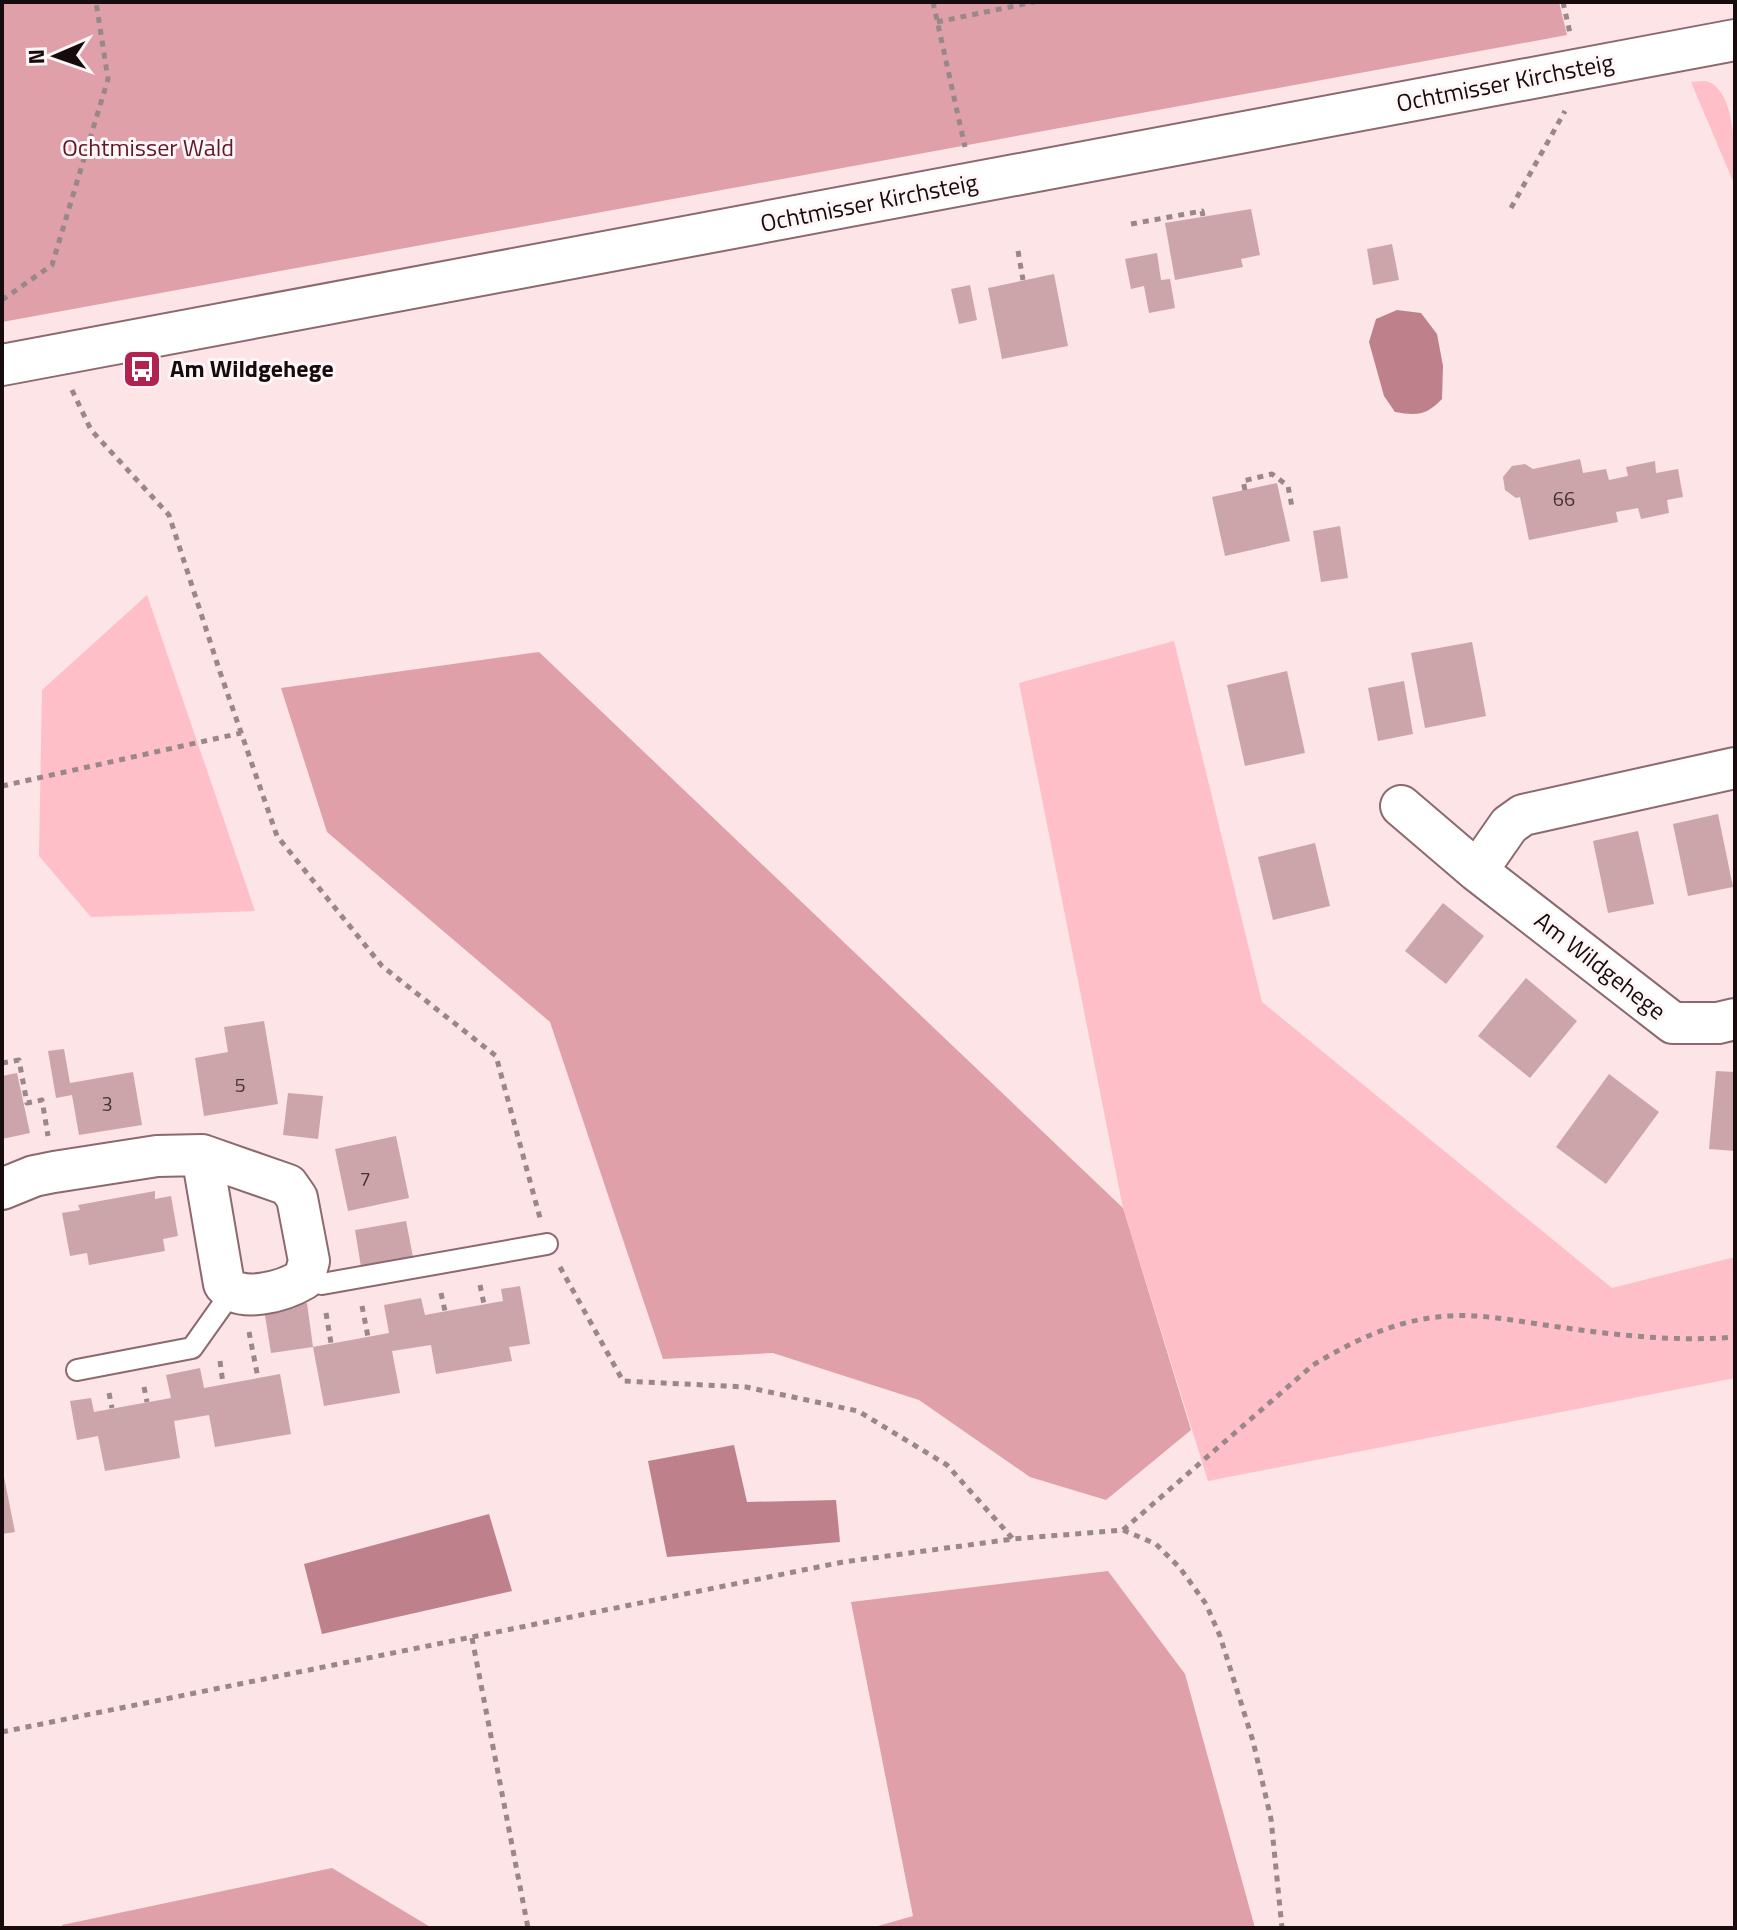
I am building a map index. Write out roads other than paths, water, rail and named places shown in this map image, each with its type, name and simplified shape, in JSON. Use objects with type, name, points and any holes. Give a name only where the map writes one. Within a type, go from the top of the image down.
[{"type":"street","name":"Ochtmisser Kirchsteig","points":[[2,365],[1735,40]]},
{"type":"street","points":[[1477,871],[1509,825],[1523,815],[1735,768]]},
{"type":"street","name":"Am Wildgehege","points":[[1401,806],[1477,871],[1673,1023],[1718,1023],[1735,1019]]},
{"type":"street","points":[[2,1189],[34,1176],[54,1172],[157,1156],[202,1155],[288,1185],[297,1198],[309,1261],[304,1279],[292,1287],[242,1296],[231,1293],[224,1284],[202,1155]]},
{"type":"lane","points":[[304,1279],[322,1284],[547,1244]]},
{"type":"lane","points":[[77,1370],[192,1348],[231,1293]]},
{"type":"place","name":"Am Wildgehege","points":[[142,369]]},
{"type":"park label","name":"Ochtmisser Wald","points":[[148,148]]}]
